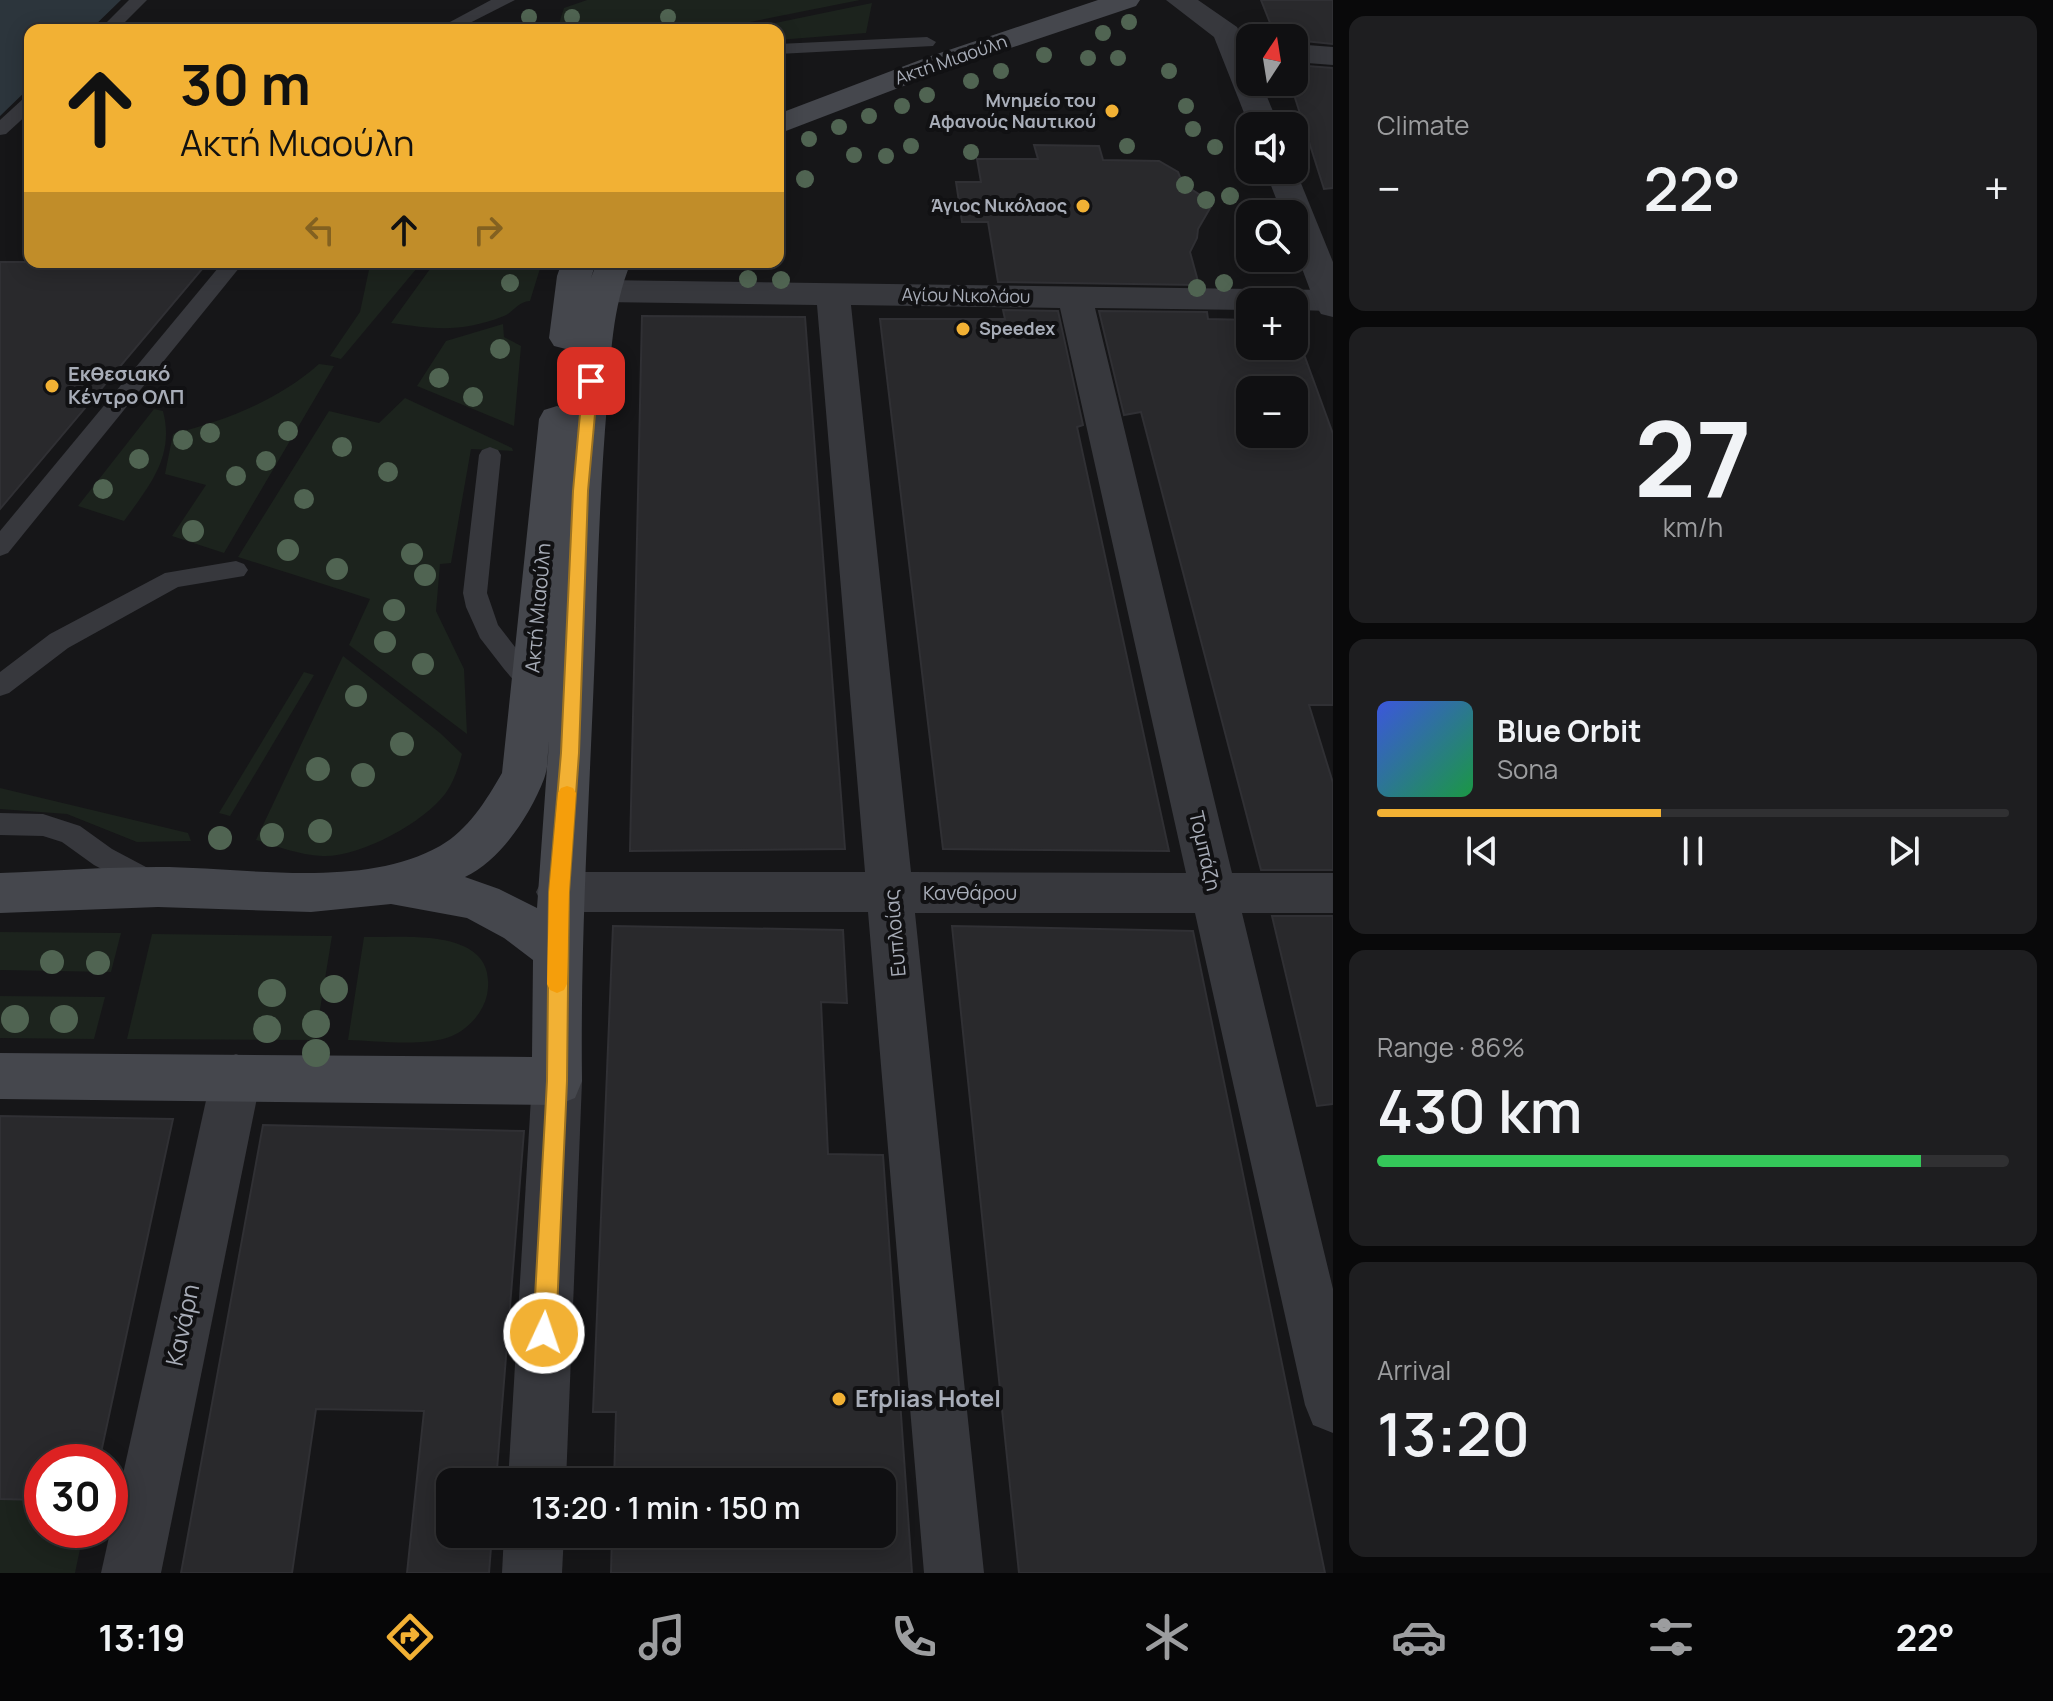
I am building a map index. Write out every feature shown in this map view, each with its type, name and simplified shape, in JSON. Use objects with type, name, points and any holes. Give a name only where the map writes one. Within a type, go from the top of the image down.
[{"type":"main road","name":"Ακτή Μιαούλη","points":[[801,86],[1044,0]]},
{"type":"main road","name":"Ακτή Μιαούλη","points":[[784,123],[938,63],[1126,0]]},
{"type":"main road","name":"Ακτή Μιαούλη","points":[[0,893],[158,887],[346,892],[389,885],[455,861],[495,825],[524,776],[574,276],[598,272],[581,491],[570,753],[559,892],[557,1081]]},
{"type":"main road","name":"Ακτή Μιαούλη","points":[[389,885],[455,893],[485,903],[511,916],[557,951]]},
{"type":"main road","points":[[0,1076],[557,1081]]},
{"type":"street","points":[[1145,0],[1209,41],[1236,48]]},
{"type":"street","points":[[1180,0],[1220,27],[1236,43]]},
{"type":"street","points":[[1308,54],[1333,56]]},
{"type":"street","points":[[1308,212],[1333,224]]},
{"type":"street","points":[[1308,240],[1332,303]]},
{"type":"street","name":"Αγίου Νικολάου","points":[[598,272],[833,294],[1332,303]]},
{"type":"street","name":"Ευπλοίας","points":[[833,294],[954,1573]]},
{"type":"street","name":"Τομπάζη","points":[[1075,297],[1333,1405]]},
{"type":"street","name":"Κανθάρου","points":[[559,892],[1333,893]]},
{"type":"street","name":"Κανάρη","points":[[131,1573],[236,1078]]},
{"type":"street","points":[[538,1468],[557,1081]]},
{"type":"street","points":[[532,1573],[533,1548]]},
{"type":"lane","points":[[113,24],[139,0]]},
{"type":"lane","points":[[454,24],[507,0]]},
{"type":"lane","points":[[784,49],[927,42]]},
{"type":"lane","points":[[0,130],[24,108]]},
{"type":"lane","points":[[0,547],[229,268]]},
{"type":"lane","points":[[490,455],[475,593],[478,609],[494,643],[531,683]]},
{"type":"lane","points":[[0,686],[59,641],[173,579],[236,570]]},
{"type":"lane","points":[[0,824],[43,825],[71,834],[103,857],[158,887]]},
{"type":"shaded area","points":[[0,0],[121,0],[96,24],[24,24],[24,93],[0,116]]},
{"type":"shaded area","points":[[587,0],[860,0],[740,24],[559,24],[564,8]]},
{"type":"shaded area","points":[[872,3],[866,33],[784,40],[784,24],[771,24]]},
{"type":"shaded area","points":[[369,268],[417,268],[341,359],[330,356],[360,312]]},
{"type":"shaded area","points":[[431,268],[540,268],[530,301],[504,316],[474,325],[448,328],[391,323]]},
{"type":"shaded area","points":[[503,324],[504,337],[521,346],[514,426],[417,386],[446,341]]},
{"type":"shaded area","points":[[319,364],[334,366],[224,553],[172,536],[206,485],[165,474],[173,434],[213,422],[269,399]]},
{"type":"shaded area","points":[[405,398],[513,451],[471,449],[451,563],[440,564],[436,611],[464,669],[467,734],[349,645],[370,599],[238,557],[329,411],[379,423]]},
{"type":"shaded area","points":[[154,409],[163,411],[166,427],[163,457],[150,483],[124,521],[78,506]]},
{"type":"shaded area","points":[[343,656],[462,754],[453,780],[445,794],[422,816],[389,837],[354,851],[313,855],[256,840]]},
{"type":"shaded area","points":[[304,672],[314,675],[230,816],[219,813]]},
{"type":"shaded area","points":[[0,788],[188,833],[191,841],[137,842],[67,814],[0,809]]},
{"type":"shaded area","points":[[0,932],[121,933],[111,972],[0,970]]},
{"type":"shaded area","points":[[152,934],[332,936],[315,1040],[127,1039]]},
{"type":"shaded area","points":[[364,937],[446,940],[465,947],[479,957],[487,973],[487,995],[474,1020],[452,1036],[429,1041],[348,1040]]},
{"type":"shaded area","points":[[0,996],[105,997],[94,1039],[0,1038]]},
{"type":"shaded area","points":[[0,1499],[24,1500],[24,1548],[80,1548],[75,1573],[0,1573]]},
{"type":"building","points":[[1261,0],[1333,0],[1333,44],[1308,41],[1308,24],[1270,24]]},
{"type":"building","points":[[1308,66],[1333,68],[1333,188],[1324,189],[1308,139],[1308,112],[1300,112],[1294,96],[1308,96]]},
{"type":"building","name":"Άγιος Νικόλαος","points":[[1034,145],[1099,146],[1103,160],[1159,161],[1178,172],[1183,184],[1213,203],[1198,229],[1190,252],[1199,285],[998,282],[988,222],[962,222],[956,182],[981,182],[977,159],[1038,159]]},
{"type":"building","name":"Εκθεσιακό Κέντρο ΟΛΠ","points":[[0,262],[24,262],[24,268],[203,268],[0,509]]},
{"type":"building","points":[[1003,310],[1058,311],[1083,425],[1077,427],[1169,851],[943,849],[880,319],[1005,319]]},
{"type":"building","points":[[1099,311],[1207,312],[1208,319],[1236,320],[1236,360],[1306,360],[1333,434],[1333,705],[1309,705],[1333,783],[1333,870],[1261,870],[1141,412],[1124,415]]},
{"type":"building","points":[[642,316],[805,317],[845,849],[630,851]]},
{"type":"building","points":[[1272,916],[1333,916],[1333,1104],[1317,1106]]},
{"type":"building","points":[[613,926],[843,930],[847,1003],[821,1002],[828,1154],[883,1155],[912,1573],[611,1573],[612,1548],[896,1548],[896,1468],[614,1468],[616,1412],[593,1412]]},
{"type":"building","points":[[952,926],[1193,931],[1325,1573],[1019,1573]]},
{"type":"building","points":[[0,1116],[173,1119],[103,1444],[24,1444],[24,1500],[0,1499]]},
{"type":"building","points":[[263,1125],[524,1131],[497,1468],[436,1468],[436,1548],[491,1548],[489,1573],[407,1573],[424,1411],[316,1409],[292,1573],[181,1573]]},
{"type":"slow traffic","points":[[557,984],[559,892],[567,793]]},
{"type":"place","name":"Μνημείο του Αφανούς Ναυτικού","points":[[1112,111]]},
{"type":"place","name":"Άγιος Νικόλαος","points":[[1083,206]]},
{"type":"place","name":"Speedex","points":[[963,329]]},
{"type":"place","name":"Εκθεσιακό Κέντρο ΟΛΠ","points":[[52,386]]},
{"type":"place","name":"Efplias Hotel","points":[[839,1399]]},
{"type":"route","points":[[544,1333],[557,1081],[559,892],[570,753],[581,491],[591,381]]}]
